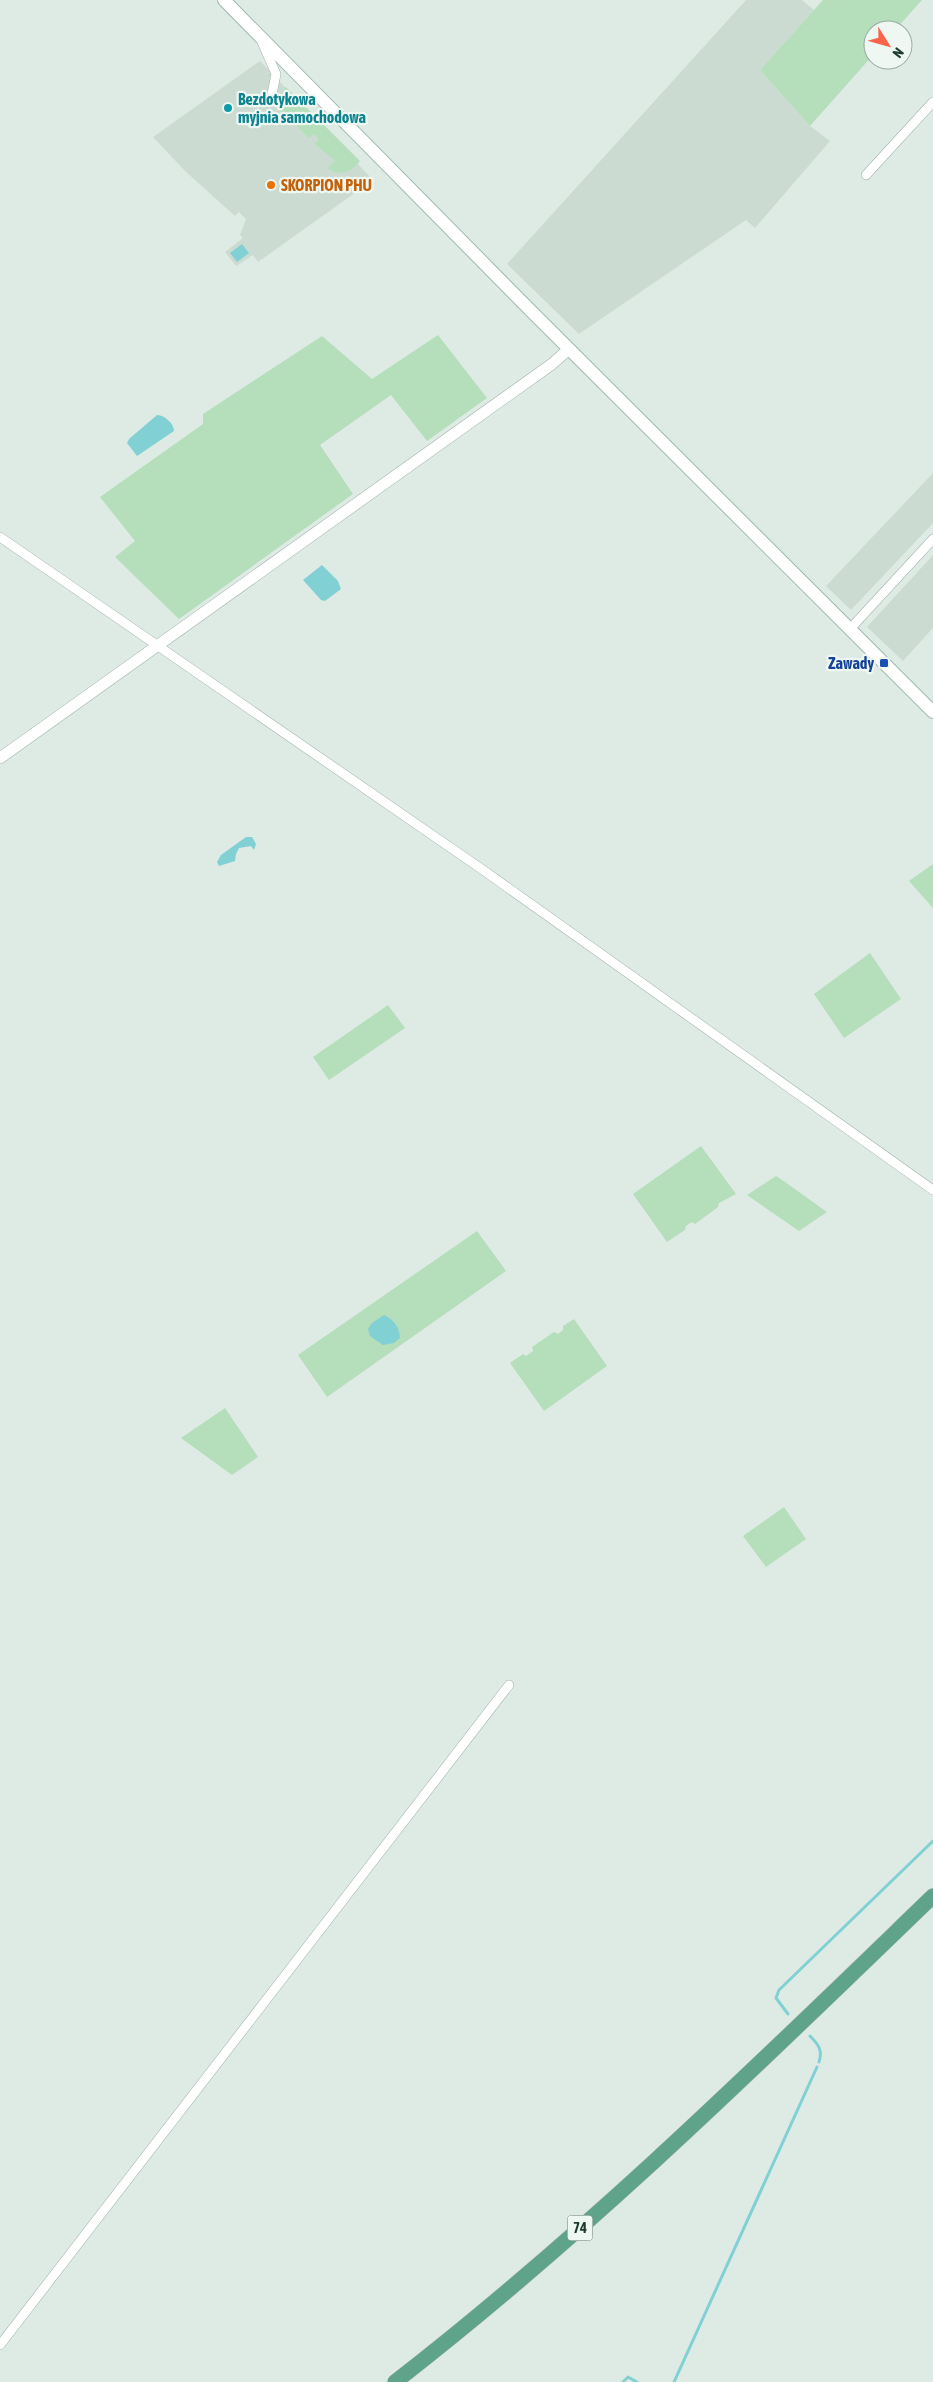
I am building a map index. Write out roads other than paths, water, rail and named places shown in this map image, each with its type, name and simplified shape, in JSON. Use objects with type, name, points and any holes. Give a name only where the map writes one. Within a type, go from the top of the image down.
[{"type":"main road","points":[[224,0],[569,349],[933,712]]},
{"type":"main road","name":"74","points":[[395,2382],[506,2292],[630,2184],[759,2065],[933,1896]]},
{"type":"street","points":[[260,38],[276,74],[272,94]]},
{"type":"street","points":[[866,175],[933,102]]},
{"type":"street","points":[[0,758],[552,364],[569,349]]},
{"type":"street","points":[[0,537],[475,865],[933,1190]]},
{"type":"street","points":[[850,629],[933,539]]},
{"type":"street","points":[[0,2345],[509,1684]]},
{"type":"water","points":[[242,244],[249,253],[237,262],[230,253]]},
{"type":"water","points":[[157,415],[168,420],[174,431],[137,456],[127,443],[129,439]]},
{"type":"water","points":[[322,565],[338,581],[341,589],[325,601],[321,600],[303,580]]},
{"type":"water","points":[[246,837],[252,837],[256,844],[254,850],[251,846],[239,848],[235,861],[219,866],[217,862],[221,855]]},
{"type":"water","points":[[384,1315],[395,1324],[400,1338],[394,1343],[383,1345],[370,1336],[368,1329],[372,1323]]},
{"type":"waterway","points":[[788,2014],[776,1998],[779,1990],[933,1841]]},
{"type":"waterway","points":[[810,2036],[819,2048],[819,2062]]},
{"type":"waterway","points":[[674,2382],[817,2067]]},
{"type":"waterway","points":[[623,2382],[628,2377],[637,2382]]},
{"type":"place","name":"Bezdotykowa myjnia samochodowa","points":[[228,108]]},
{"type":"place","name":"SKORPION PHU","points":[[271,185]]},
{"type":"place","name":"Zawady","points":[[884,663]]}]
